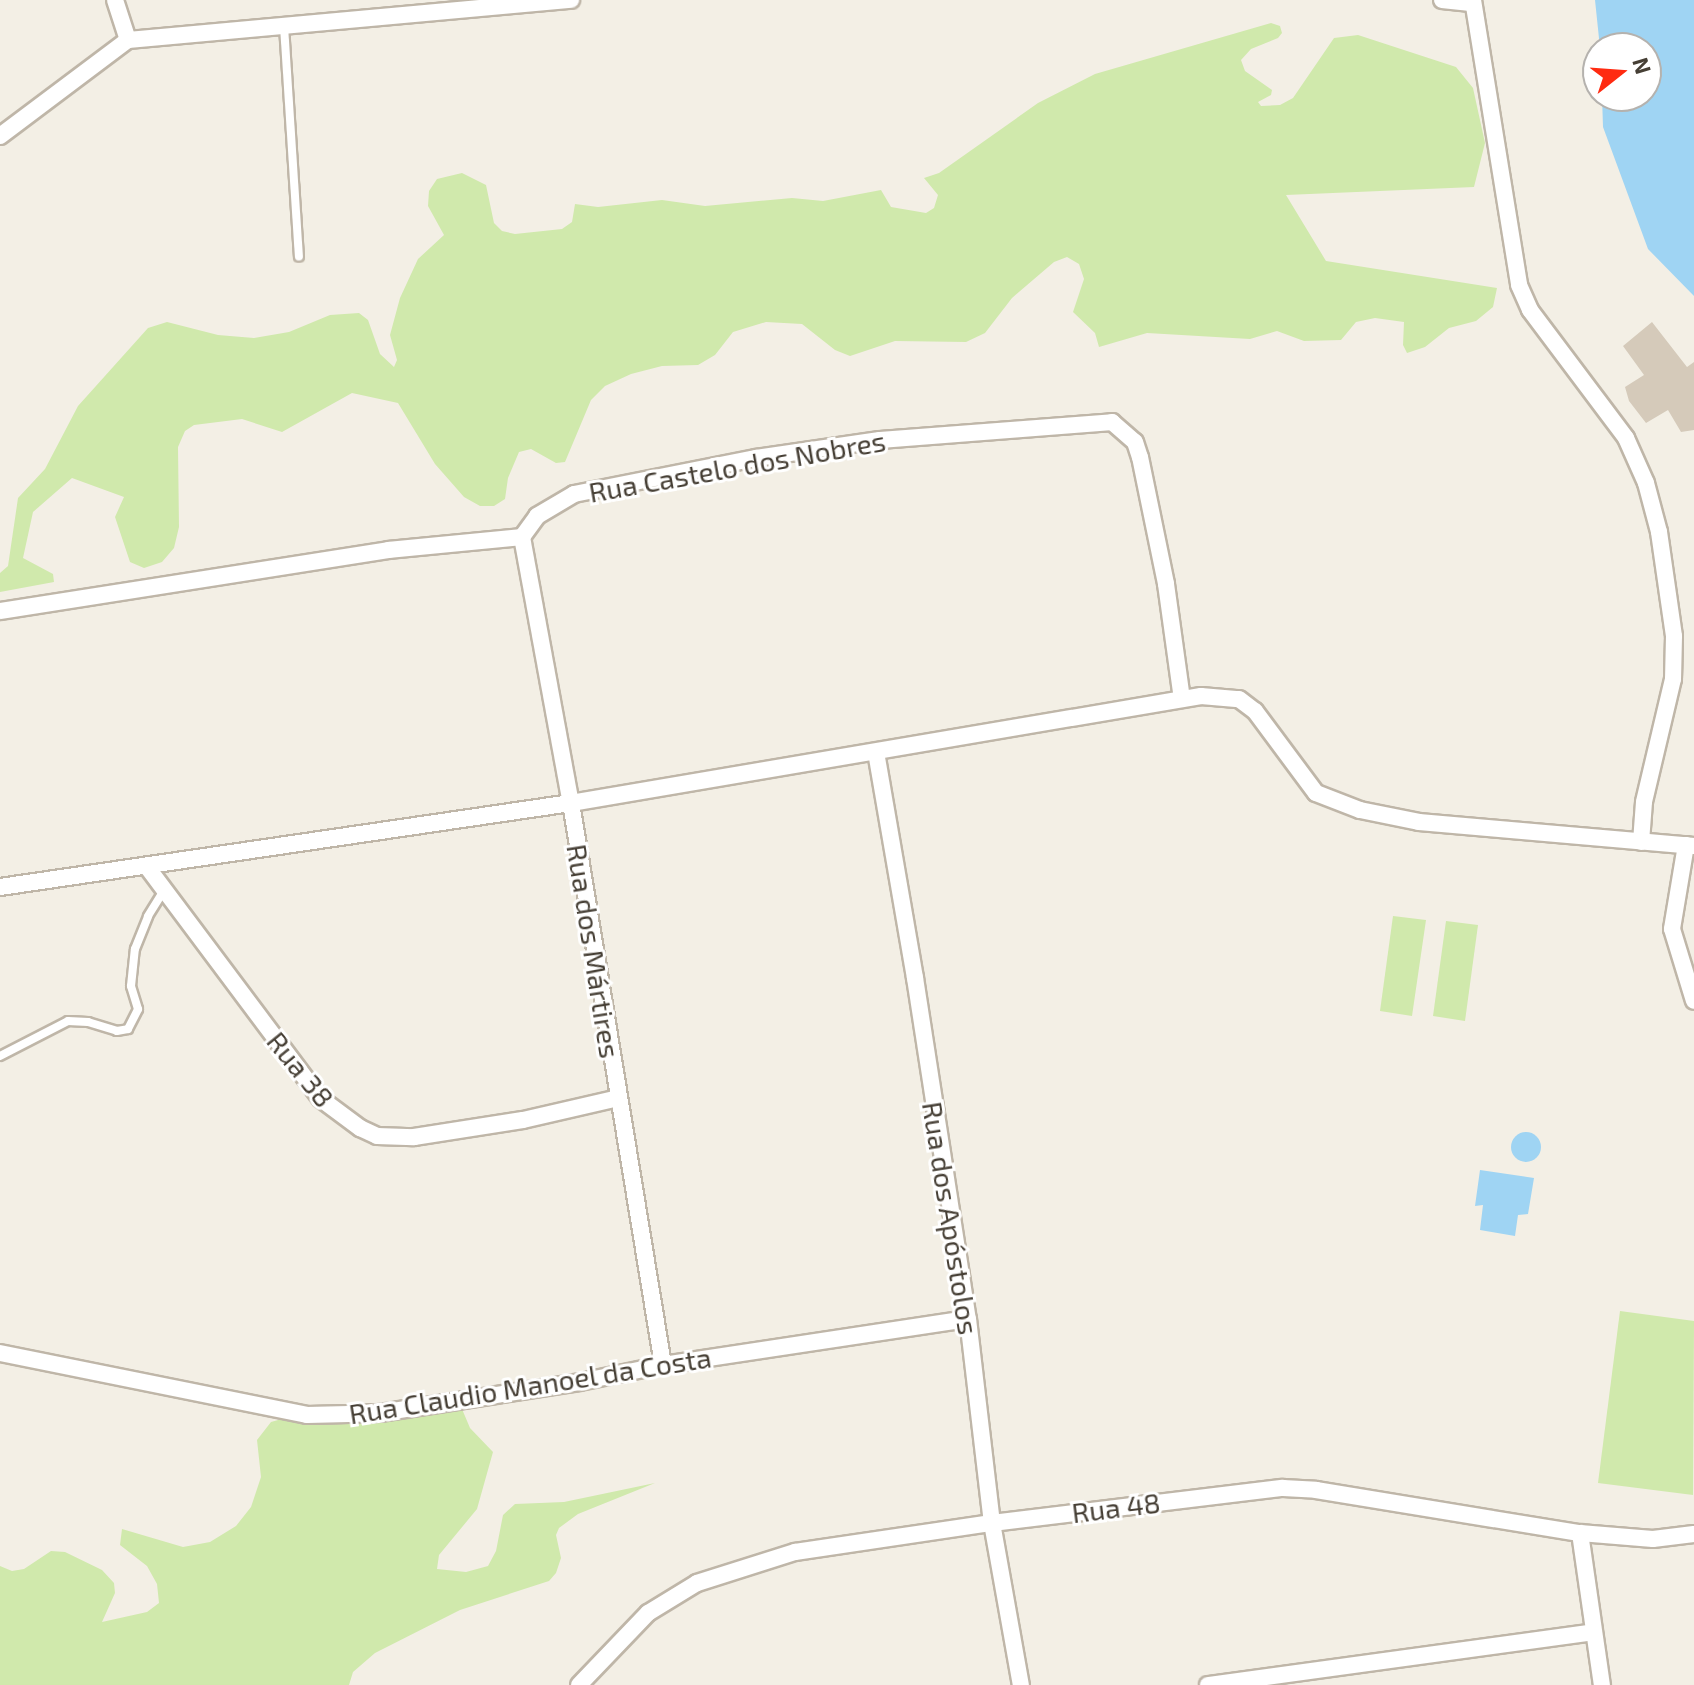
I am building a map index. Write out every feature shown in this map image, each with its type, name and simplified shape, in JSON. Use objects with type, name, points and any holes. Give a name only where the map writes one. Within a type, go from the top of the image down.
[{"type":"street","points":[[115,0],[128,40]]},
{"type":"street","points":[[0,136],[128,40],[571,0]]},
{"type":"street","points":[[1442,0],[1473,1],[1519,285],[1530,310],[1626,438],[1646,483],[1659,532],[1674,636],[1673,679],[1644,802],[1641,842]]},
{"type":"street","name":"Rua Castelo dos Nobres","points":[[522,537],[537,516],[574,494],[742,461],[880,440],[1112,422],[1135,442],[1140,457],[1166,584],[1182,699]]},
{"type":"street","points":[[0,611],[388,550],[522,537]]},
{"type":"street","name":"Rua dos Mártires","points":[[522,537],[571,803],[663,1365]]},
{"type":"street","points":[[0,887],[148,868],[571,803],[1201,696],[1239,699],[1255,711],[1316,793],[1360,810],[1419,822],[1690,846],[1672,929],[1694,1001]]},
{"type":"street","name":"Rua dos Apóstolos","points":[[876,752],[968,1319],[992,1523],[1021,1685]]},
{"type":"street","name":"Rua 38","points":[[148,868],[321,1099],[340,1117],[368,1132],[377,1136],[414,1137],[523,1120],[618,1098]]},
{"type":"street","name":"Rua Claudio Manoel da Costa","points":[[0,1353],[307,1415],[380,1413],[580,1382],[663,1365],[968,1319]]},
{"type":"street","name":"Rua 48","points":[[579,1685],[648,1613],[697,1583],[795,1552],[992,1523],[1283,1488],[1316,1490],[1580,1533],[1653,1539],[1694,1534]]},
{"type":"street","points":[[1580,1533],[1602,1685]]},
{"type":"street","points":[[1208,1685],[1593,1632]]},
{"type":"lane","points":[[284,26],[299,257]]},
{"type":"lane","points":[[0,1056],[68,1021],[88,1022],[117,1031],[128,1029],[138,1009],[131,986],[135,949],[148,916],[165,890]]},
{"type":"green space","points":[[1271,23],[1280,26],[1282,33],[1278,38],[1251,49],[1241,60],[1245,71],[1272,90],[1271,95],[1258,102],[1261,106],[1280,105],[1293,98],[1334,38],[1358,35],[1456,67],[1473,88],[1485,143],[1474,187],[1286,195],[1326,261],[1497,288],[1493,307],[1476,321],[1449,328],[1425,347],[1407,353],[1403,345],[1404,322],[1375,318],[1356,322],[1341,340],[1304,341],[1277,331],[1250,339],[1147,333],[1099,347],[1095,333],[1073,312],[1084,279],[1079,264],[1067,257],[1054,262],[1012,298],[985,333],[966,342],[895,341],[850,356],[835,350],[802,324],[766,322],[733,332],[715,355],[698,365],[662,366],[631,374],[605,386],[591,400],[565,462],[556,463],[531,449],[519,452],[508,478],[505,499],[494,506],[480,506],[464,497],[435,464],[398,403],[352,393],[282,432],[242,419],[194,425],[185,431],[178,447],[179,527],[174,548],[162,562],[144,568],[130,562],[115,517],[124,497],[72,478],[33,512],[23,558],[53,574],[54,582],[0,592],[0,573],[8,566],[18,498],[45,469],[78,406],[148,328],[167,322],[218,335],[254,338],[289,332],[330,315],[359,313],[368,320],[380,354],[394,367],[397,360],[390,335],[400,298],[418,259],[444,235],[428,206],[429,191],[437,179],[462,173],[486,185],[494,223],[502,231],[515,234],[562,229],[572,222],[575,204],[598,207],[662,200],[705,206],[792,198],[823,201],[881,190],[891,207],[926,213],[934,208],[938,195],[924,178],[939,173],[1038,103],[1095,74]]},
{"type":"green space","points":[[1393,916],[1426,920],[1412,1016],[1380,1011]]},
{"type":"green space","points":[[1446,921],[1478,925],[1465,1021],[1433,1016]]},
{"type":"green space","points":[[1620,1311],[1694,1321],[1693,1495],[1598,1483]]},
{"type":"green space","points":[[448,1403],[462,1409],[470,1428],[493,1452],[477,1509],[439,1555],[437,1569],[466,1572],[488,1566],[496,1551],[503,1515],[515,1504],[564,1502],[655,1483],[578,1514],[559,1528],[556,1535],[561,1558],[556,1573],[549,1581],[460,1610],[375,1653],[353,1672],[349,1685],[0,1685],[0,1566],[12,1571],[24,1569],[51,1551],[65,1552],[102,1570],[114,1583],[115,1593],[102,1622],[147,1612],[159,1603],[157,1584],[147,1566],[120,1545],[122,1529],[183,1547],[210,1542],[236,1526],[251,1507],[261,1477],[257,1440],[271,1422],[303,1413]]},
{"type":"water","points":[[1595,0],[1694,0],[1694,296],[1648,249],[1603,127],[1603,112],[1662,112],[1662,32],[1598,32]]},
{"type":"water","points":[[1526,1132],[1532,1133],[1540,1141],[1540,1153],[1532,1161],[1526,1162],[1520,1161],[1512,1153],[1511,1147],[1512,1141],[1520,1133]]},
{"type":"water","points":[[1480,1170],[1534,1178],[1528,1214],[1518,1215],[1515,1236],[1480,1230],[1483,1205],[1475,1206]]},
{"type":"building","points":[[1652,322],[1687,367],[1694,362],[1694,430],[1681,432],[1668,410],[1646,423],[1629,401],[1625,387],[1644,375],[1623,346]]}]
